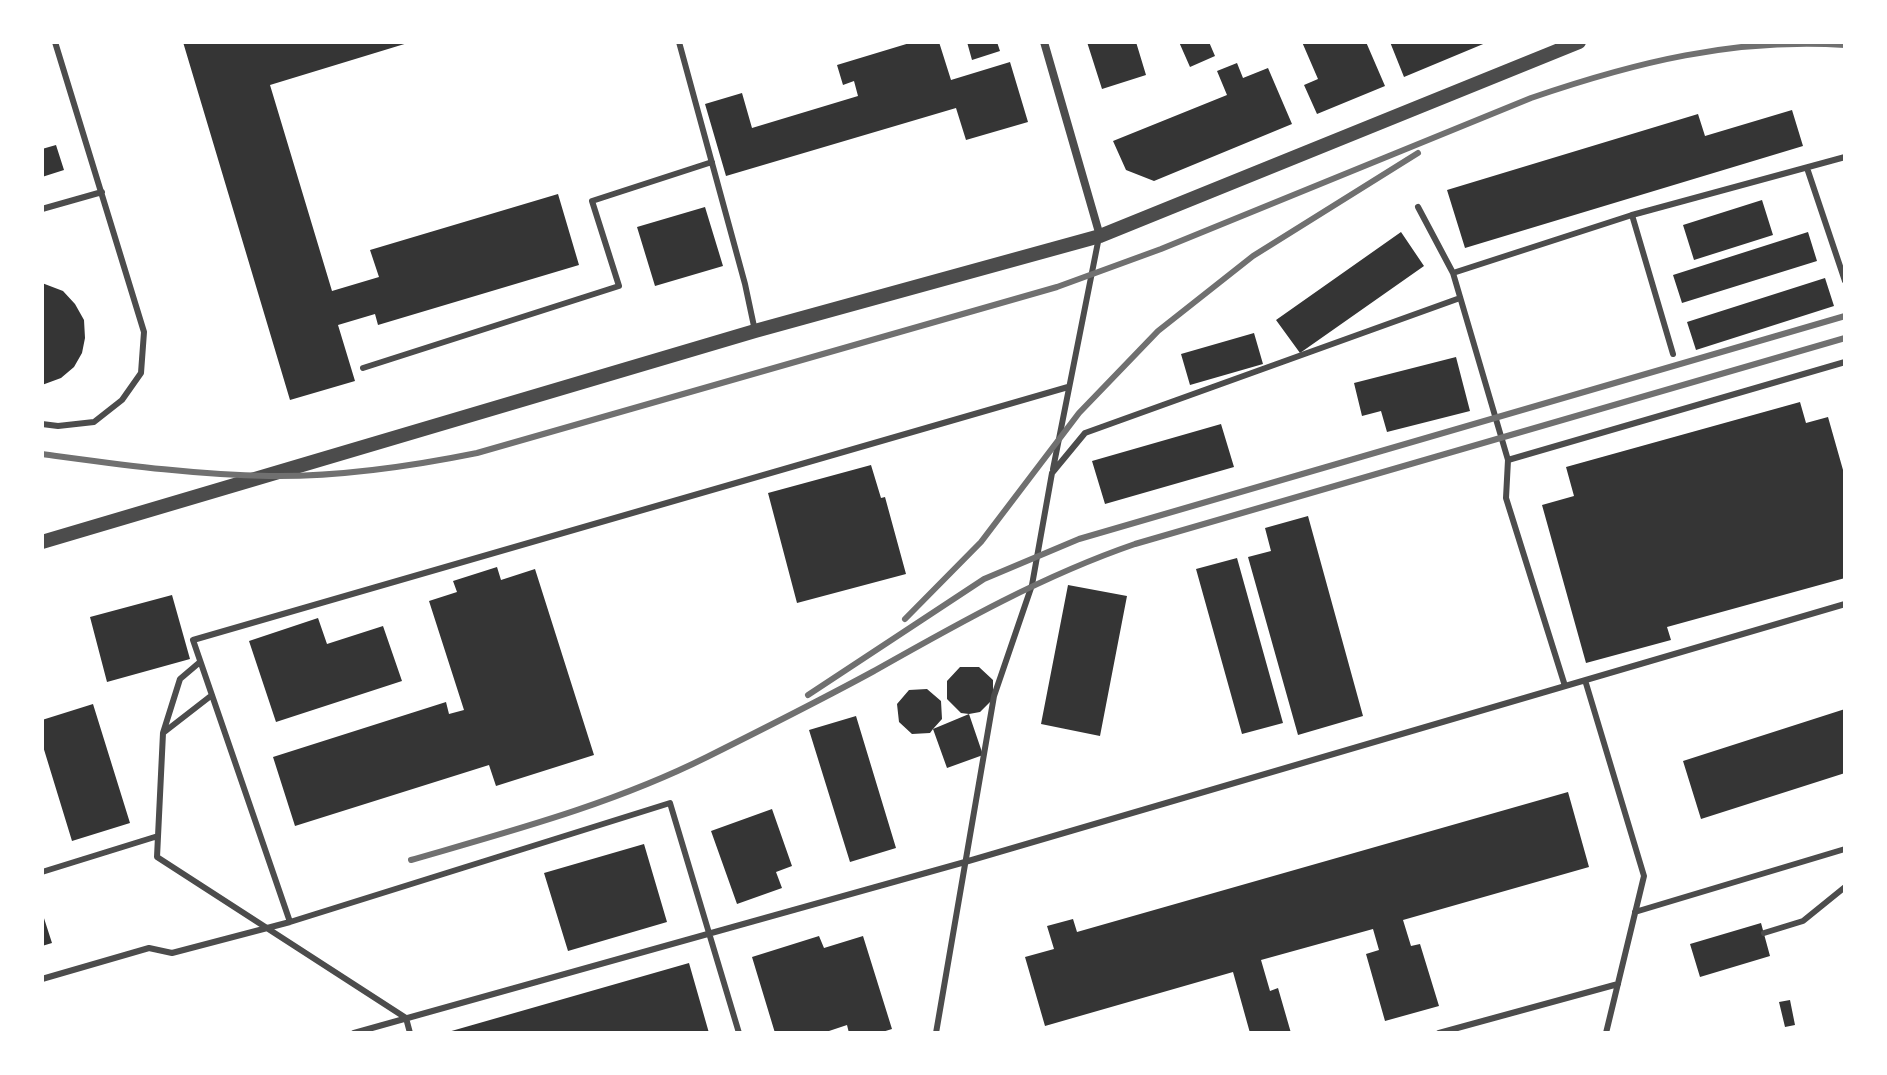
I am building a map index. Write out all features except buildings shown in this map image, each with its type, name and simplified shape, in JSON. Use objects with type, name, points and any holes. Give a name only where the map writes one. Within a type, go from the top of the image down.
[{"type":"street","points":[[1044,42],[1100,236]]},
{"type":"street","points":[[42,542],[755,331],[1100,236],[1579,42]]},
{"type":"lane","points":[[42,424],[58,426],[94,422],[122,400],[141,373],[144,332],[55,42]]},
{"type":"lane","points":[[679,42],[755,331]]},
{"type":"lane","points":[[1453,273],[1632,215],[1845,157]]},
{"type":"lane","points":[[363,368],[619,286],[592,201],[712,162]]},
{"type":"lane","points":[[1807,168],[1845,281]]},
{"type":"lane","points":[[42,209],[102,192]]},
{"type":"lane","points":[[1418,207],[1453,273],[1508,460],[1506,498],[1565,686]]},
{"type":"lane","points":[[1632,215],[1673,354]]},
{"type":"lane","points":[[935,1033],[994,696],[1032,585],[1068,387],[1100,236]]},
{"type":"lane","points":[[1052,473],[1085,433],[1460,298]]},
{"type":"lane","points":[[1508,460],[1845,362]]},
{"type":"lane","points":[[290,922],[193,640],[1068,387]]},
{"type":"lane","points":[[354,1033],[965,862],[1845,604]]},
{"type":"lane","points":[[200,662],[180,679],[163,733],[157,857],[406,1018],[410,1033]]},
{"type":"lane","points":[[1585,680],[1644,876],[1606,1033]]},
{"type":"lane","points":[[163,733],[212,695]]},
{"type":"lane","points":[[42,979],[149,948],[172,953],[290,922],[670,803],[739,1033]]},
{"type":"lane","points":[[42,872],[158,836]]},
{"type":"lane","points":[[1635,912],[1845,849]]},
{"type":"lane","points":[[1764,933],[1803,921],[1845,887]]},
{"type":"lane","points":[[1439,1033],[1618,984]]},
{"type":"railway","points":[[42,454],[184,471],[269,476],[373,470],[477,453],[1057,287],[1161,249],[1531,98],[1609,74],[1685,55],[1724,49],[1763,45],[1845,45]]},
{"type":"railway","points":[[905,619],[981,542],[1079,413],[1158,331],[1253,256],[1418,153]]},
{"type":"railway","points":[[808,695],[984,579],[1079,539],[1845,316]]},
{"type":"railway","points":[[411,860],[561,815],[671,774],[833,693],[1002,602],[1067,571],[1135,544],[1845,338]]}]
